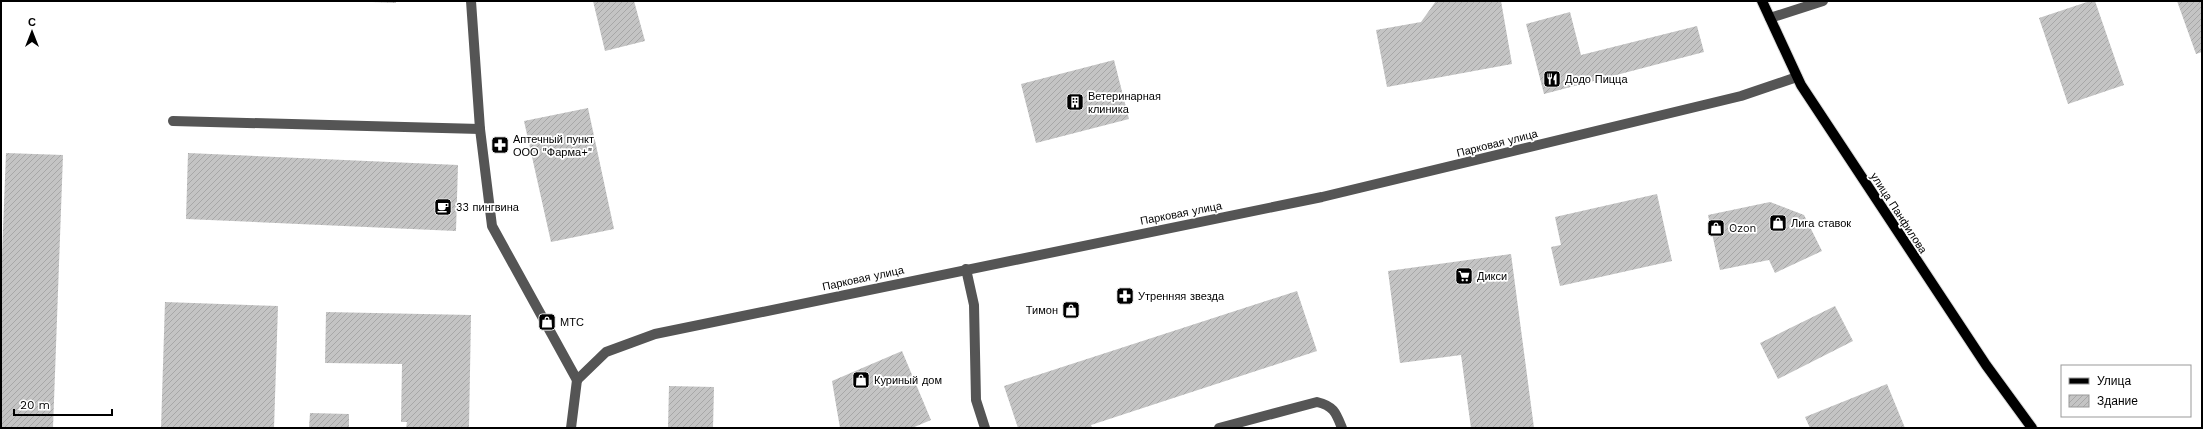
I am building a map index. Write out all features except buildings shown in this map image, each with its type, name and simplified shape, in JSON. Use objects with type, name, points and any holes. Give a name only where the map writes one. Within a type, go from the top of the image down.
[{"type":"main road","name":"улица Панфилова","points":[[1762,1],[1797,77],[1986,366],[2032,428]]},
{"type":"street","points":[[471,1],[480,129],[492,226],[577,380],[571,428]]},
{"type":"street","points":[[1770,18],[1823,1]]},
{"type":"street","name":"Парковая улица","points":[[577,380],[606,352],[655,334],[1322,197],[1741,96],[1797,77]]},
{"type":"street","points":[[173,121],[480,129]]},
{"type":"street","points":[[966,269],[974,305],[976,400],[985,428]]},
{"type":"street","points":[[1219,428],[1317,402],[1326,404],[1335,410],[1342,428]]},
{"type":"place","name":"Додо Пицца","points":[[1552,79]]},
{"type":"place","name":"Ветеринарная клиника","points":[[1075,102]]},
{"type":"place","name":"Аптечный пункт ООО \"Фарма+\"","points":[[500,145]]},
{"type":"place","name":"33 пингвина","points":[[443,207]]},
{"type":"place","name":"Лига ставок","points":[[1778,223]]},
{"type":"place","name":"Ozon","points":[[1716,228]]},
{"type":"place","name":"Дикси","points":[[1464,276]]},
{"type":"place","name":"Утренняя звезда","points":[[1125,296]]},
{"type":"place","name":"Тимон","points":[[1071,310]]},
{"type":"place","name":"МТС","points":[[547,322]]},
{"type":"place","name":"Куриный дом","points":[[861,380]]}]
